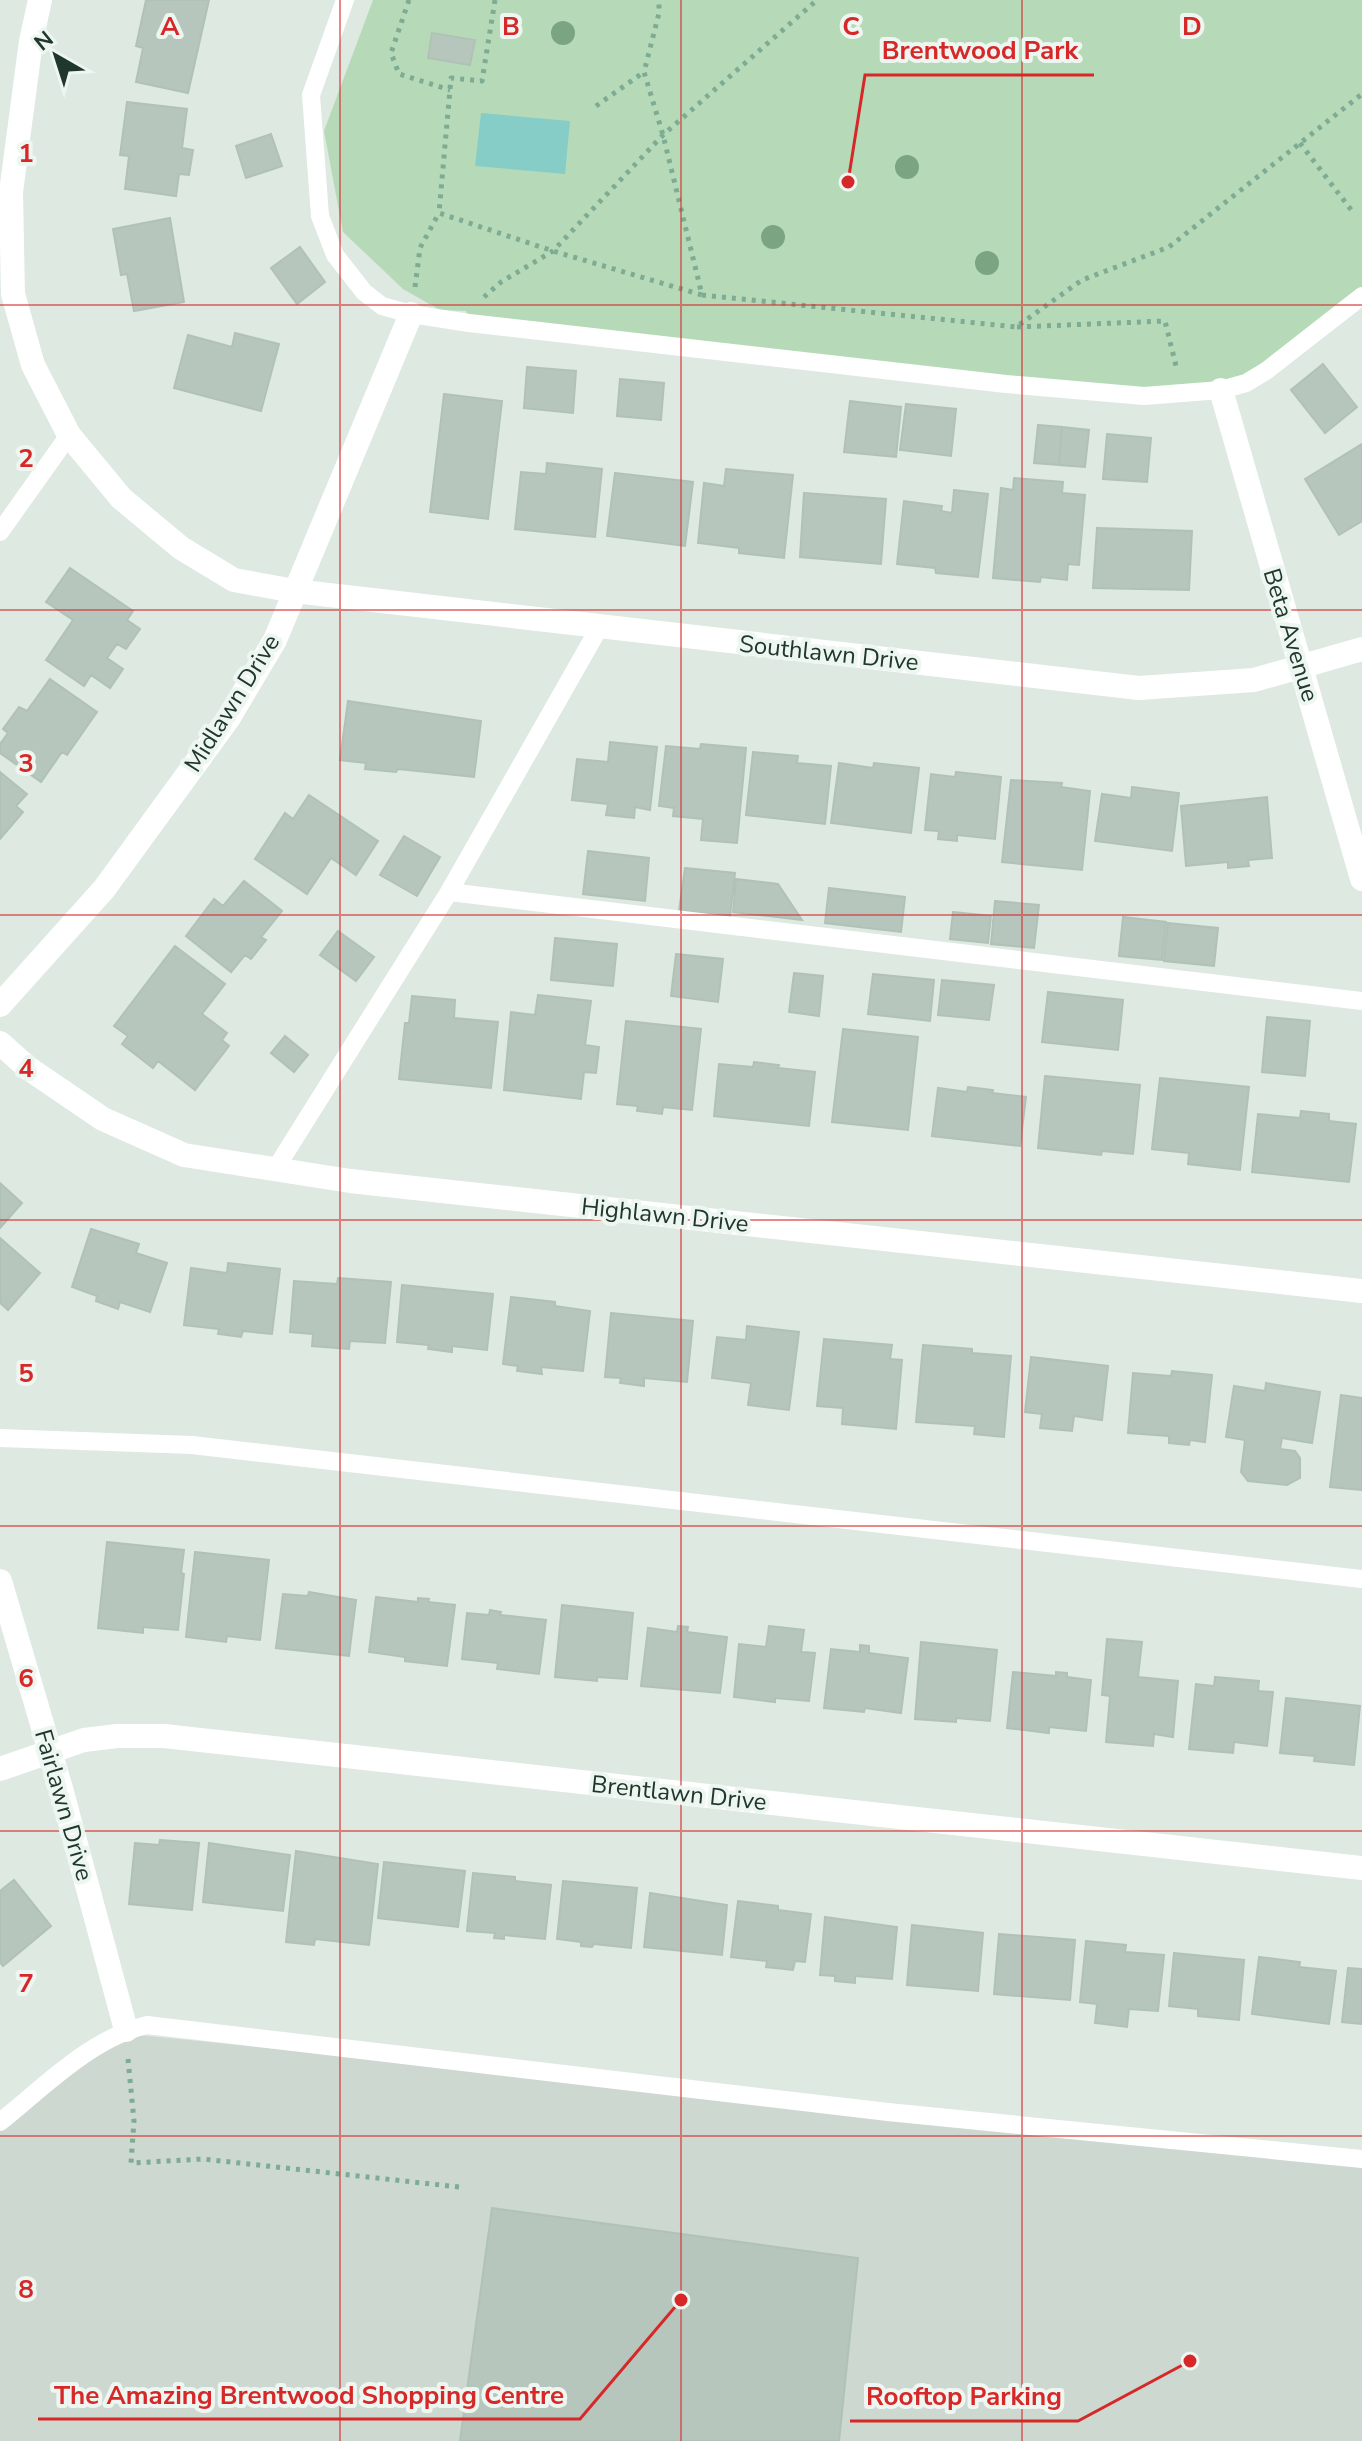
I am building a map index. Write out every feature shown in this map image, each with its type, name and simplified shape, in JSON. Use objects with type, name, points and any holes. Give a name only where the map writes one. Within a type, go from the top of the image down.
[{"type":"street","name":"Southlawn Drive","points":[[40,0],[31,41],[11,192],[13,294],[33,365],[69,435],[121,498],[181,548],[234,580],[294,591],[599,628],[1139,688],[1254,680],[1362,649]]},
{"type":"street","name":"Midlawn Drive","points":[[0,1005],[104,889],[228,719],[275,640],[411,314]]},
{"type":"street","name":"Beta Avenue","points":[[1221,390],[1362,879]]},
{"type":"street","name":"Highlawn Drive","points":[[0,1043],[28,1068],[103,1119],[184,1155],[382,1184],[1362,1291]]},
{"type":"street","name":"Fairlawn Drive","points":[[0,1581],[126,2030]]},
{"type":"street","name":"Brentlawn Drive","points":[[0,1769],[84,1740],[164,1736],[1362,1868]]},
{"type":"lane","points":[[345,0],[311,95],[320,216],[335,255],[364,292],[382,306],[456,322],[1006,384],[1144,396],[1221,390],[1246,383],[1362,296]]},
{"type":"lane","points":[[0,532],[69,435]]},
{"type":"lane","points":[[276,1168],[449,892],[599,628]]},
{"type":"lane","points":[[449,892],[1362,1001]]},
{"type":"lane","points":[[0,1438],[192,1445],[1362,1579]]},
{"type":"lane","points":[[0,2122],[81,2057],[126,2030],[147,2025],[888,2112],[1362,2159]]},
{"type":"path","points":[[409,0],[391,53],[399,74],[450,90]]},
{"type":"path","points":[[411,314],[420,248],[439,213],[451,78],[482,81],[495,0]]},
{"type":"path","points":[[659,0],[659,13],[644,72],[663,135],[702,295]]},
{"type":"path","points":[[456,322],[501,282],[553,251],[663,135],[817,0]]},
{"type":"path","points":[[596,106],[644,72]]},
{"type":"path","points":[[1016,327],[1082,280],[1169,247],[1362,94]]},
{"type":"path","points":[[1300,143],[1352,211]]},
{"type":"path","points":[[439,213],[702,295],[1016,327],[1165,321],[1175,365],[1187,392]]},
{"type":"path","points":[[126,2030],[134,2121],[131,2163],[203,2159],[459,2187]]},
{"type":"shaded area","points":[[138,2035],[1362,2158],[1362,2441],[0,2441],[0,2122],[81,2057]]},
{"type":"green space","points":[[373,0],[1362,0],[1362,296],[1246,383],[1144,396],[469,323],[466,311],[440,310],[403,289],[343,232],[324,131]]},
{"type":"water","points":[[481,113],[570,121],[565,174],[475,166]]},
{"type":"building","points":[[146,0],[209,0],[188,93],[136,82],[143,48],[136,46]]},
{"type":"building","points":[[432,33],[475,40],[470,65],[428,58]]},
{"type":"building","points":[[127,102],[187,109],[182,148],[193,150],[189,175],[179,174],[176,196],[125,189],[129,156],[120,155]]},
{"type":"building","points":[[271,134],[282,166],[246,178],[236,146]]},
{"type":"building","points":[[170,218],[184,302],[134,311],[127,274],[121,275],[113,229]]},
{"type":"building","points":[[300,247],[325,282],[297,304],[271,268]]},
{"type":"building","points":[[235,333],[279,344],[261,411],[174,388],[188,335],[232,347]]},
{"type":"building","points":[[1323,364],[1357,407],[1325,433],[1291,390]]},
{"type":"building","points":[[527,367],[576,371],[573,413],[524,408]]},
{"type":"building","points":[[620,379],[664,383],[661,420],[617,416]]},
{"type":"building","points":[[444,394],[502,401],[488,519],[430,512]]},
{"type":"building","points":[[850,401],[901,407],[896,457],[844,452]]},
{"type":"building","points":[[906,404],[956,409],[951,456],[900,450]]},
{"type":"building","points":[[1038,425],[1062,427],[1059,465],[1034,463]]},
{"type":"building","points":[[1062,427],[1089,430],[1085,467],[1059,465]]},
{"type":"building","points":[[1107,434],[1151,438],[1147,482],[1103,479]]},
{"type":"building","points":[[1362,444],[1362,521],[1339,535],[1305,479]]},
{"type":"building","points":[[547,463],[602,469],[595,537],[515,529],[521,472],[546,474]]},
{"type":"building","points":[[726,469],[793,475],[784,558],[739,553],[739,548],[698,543],[704,483],[724,486]]},
{"type":"building","points":[[615,473],[693,482],[685,546],[607,536]]},
{"type":"building","points":[[1014,478],[1063,482],[1062,493],[1085,495],[1079,565],[1068,564],[1067,580],[1041,577],[1040,582],[993,578],[1001,488],[1013,490]]},
{"type":"building","points":[[954,490],[988,494],[978,577],[936,573],[935,568],[897,564],[904,501],[942,506],[941,511],[952,513]]},
{"type":"building","points":[[804,493],[886,499],[881,564],[800,557]]},
{"type":"building","points":[[1097,528],[1192,531],[1189,590],[1093,588]]},
{"type":"building","points":[[70,568],[133,611],[127,620],[140,629],[126,649],[117,644],[107,658],[123,669],[110,688],[91,675],[84,686],[46,660],[73,620],[46,602]]},
{"type":"building","points":[[50,679],[97,712],[67,755],[62,752],[41,782],[0,753],[0,744],[8,733],[3,729],[19,707],[27,711]]},
{"type":"building","points":[[348,701],[481,721],[474,777],[398,769],[396,772],[365,769],[366,763],[340,760]]},
{"type":"building","points":[[610,742],[657,747],[650,810],[635,807],[634,818],[606,815],[608,804],[572,800],[577,759],[608,762]]},
{"type":"building","points":[[701,744],[746,748],[737,843],[701,840],[703,819],[673,816],[674,808],[659,806],[666,746],[700,749]]},
{"type":"building","points":[[753,752],[798,756],[797,763],[831,766],[825,824],[746,815]]},
{"type":"building","points":[[839,763],[873,768],[874,763],[919,768],[911,833],[831,823]]},
{"type":"building","points":[[0,772],[27,794],[16,806],[23,812],[0,839]]},
{"type":"building","points":[[956,772],[1001,777],[995,839],[957,835],[957,841],[938,839],[939,831],[925,830],[931,774],[955,777]]},
{"type":"building","points":[[1011,780],[1062,783],[1061,787],[1090,791],[1082,870],[1002,862]]},
{"type":"building","points":[[1132,787],[1179,793],[1172,851],[1095,841],[1102,794],[1131,798]]},
{"type":"building","points":[[309,795],[378,841],[356,875],[331,858],[307,894],[255,859],[285,813],[293,819]]},
{"type":"building","points":[[1267,797],[1272,858],[1248,860],[1249,866],[1228,868],[1228,862],[1186,866],[1181,806]]},
{"type":"building","points":[[404,836],[440,857],[417,896],[380,875]]},
{"type":"building","points":[[588,851],[649,858],[645,901],[583,894]]},
{"type":"building","points":[[685,868],[735,873],[730,916],[679,911]]},
{"type":"building","points":[[736,879],[778,884],[802,920],[733,912]]},
{"type":"building","points":[[244,881],[282,911],[261,937],[266,940],[251,959],[245,955],[231,972],[186,936],[214,899],[223,906]]},
{"type":"building","points":[[829,888],[905,897],[901,932],[825,923]]},
{"type":"building","points":[[995,901],[1039,905],[1034,948],[991,944]]},
{"type":"building","points":[[953,912],[991,916],[988,943],[950,939]]},
{"type":"building","points":[[1123,917],[1166,922],[1162,960],[1119,956]]},
{"type":"building","points":[[1168,923],[1218,928],[1214,966],[1164,961]]},
{"type":"building","points":[[338,931],[374,957],[356,981],[320,955]]},
{"type":"building","points":[[555,938],[617,944],[613,986],[551,980]]},
{"type":"building","points":[[175,946],[225,984],[202,1014],[227,1033],[222,1040],[229,1046],[195,1090],[158,1061],[153,1068],[122,1044],[128,1036],[114,1026]]},
{"type":"building","points":[[676,954],[723,959],[718,1002],[671,996]]},
{"type":"building","points":[[794,973],[823,976],[819,1016],[789,1012]]},
{"type":"building","points":[[873,974],[934,980],[930,1021],[868,1014]]},
{"type":"building","points":[[942,980],[994,985],[989,1020],[938,1015]]},
{"type":"building","points":[[1048,992],[1123,1000],[1118,1050],[1042,1042]]},
{"type":"building","points":[[538,995],[591,1001],[585,1045],[599,1047],[596,1073],[584,1072],[581,1099],[504,1090],[511,1012],[535,1015]]},
{"type":"building","points":[[412,996],[455,1000],[454,1018],[498,1022],[491,1088],[399,1079],[405,1023],[409,1023]]},
{"type":"building","points":[[1267,1017],[1310,1021],[1305,1076],[1262,1072]]},
{"type":"building","points":[[626,1021],[701,1029],[692,1110],[663,1107],[662,1114],[637,1111],[638,1106],[617,1104]]},
{"type":"building","points":[[843,1029],[918,1037],[908,1130],[832,1122]]},
{"type":"building","points":[[285,1036],[308,1055],[294,1072],[271,1053]]},
{"type":"building","points":[[754,1062],[815,1072],[809,1126],[714,1116],[719,1064],[753,1067]]},
{"type":"building","points":[[1045,1076],[1140,1085],[1133,1154],[1102,1151],[1101,1155],[1038,1148]]},
{"type":"building","points":[[1160,1078],[1249,1087],[1240,1170],[1188,1164],[1189,1153],[1152,1149]]},
{"type":"building","points":[[968,1087],[1026,1097],[1020,1146],[932,1136],[938,1088],[967,1092]]},
{"type":"building","points":[[1301,1111],[1329,1114],[1329,1121],[1356,1124],[1349,1182],[1252,1172],[1258,1114],[1300,1118]]},
{"type":"building","points":[[0,1183],[22,1203],[0,1228]]},
{"type":"building","points":[[91,1229],[139,1244],[136,1253],[167,1263],[150,1312],[120,1302],[118,1309],[96,1301],[97,1296],[72,1287]]},
{"type":"building","points":[[0,1238],[40,1273],[8,1310],[0,1303]]},
{"type":"building","points":[[228,1263],[280,1269],[272,1334],[243,1331],[241,1337],[218,1334],[219,1329],[184,1325],[191,1268],[227,1273]]},
{"type":"building","points":[[338,1278],[391,1282],[385,1343],[350,1341],[349,1349],[312,1346],[313,1334],[290,1332],[294,1281],[337,1284]]},
{"type":"building","points":[[402,1285],[493,1294],[487,1350],[452,1346],[452,1352],[428,1349],[429,1345],[397,1342]]},
{"type":"building","points":[[511,1297],[555,1302],[555,1306],[590,1311],[583,1371],[541,1367],[542,1374],[517,1371],[518,1366],[503,1364]]},
{"type":"building","points":[[611,1313],[693,1321],[687,1382],[644,1378],[644,1386],[620,1383],[621,1378],[605,1377]]},
{"type":"building","points":[[747,1326],[799,1332],[789,1410],[748,1405],[751,1383],[712,1378],[717,1337],[746,1340]]},
{"type":"building","points":[[824,1339],[892,1345],[890,1359],[902,1360],[896,1429],[842,1424],[843,1408],[817,1406]]},
{"type":"building","points":[[923,1345],[1011,1356],[1004,1437],[974,1434],[975,1426],[916,1422]]},
{"type":"building","points":[[1031,1357],[1108,1366],[1102,1420],[1074,1416],[1072,1431],[1040,1428],[1042,1414],[1025,1412]]},
{"type":"building","points":[[1172,1371],[1212,1375],[1205,1442],[1190,1440],[1189,1445],[1169,1443],[1169,1436],[1128,1433],[1133,1373],[1171,1376]]},
{"type":"building","points":[[1266,1383],[1320,1392],[1312,1443],[1282,1438],[1280,1449],[1295,1451],[1300,1458],[1300,1478],[1287,1485],[1248,1481],[1241,1472],[1245,1440],[1226,1437],[1234,1386],[1265,1391]]},
{"type":"building","points":[[1341,1395],[1362,1398],[1362,1490],[1330,1487]]},
{"type":"building","points":[[107,1542],[184,1550],[178,1630],[143,1627],[143,1633],[98,1628]]},
{"type":"building","points":[[195,1552],[269,1560],[260,1640],[227,1636],[226,1642],[186,1637]]},
{"type":"building","points":[[309,1592],[356,1600],[349,1656],[276,1648],[283,1594],[308,1596]]},
{"type":"building","points":[[376,1597],[418,1602],[418,1598],[429,1599],[428,1602],[455,1605],[447,1666],[405,1661],[405,1657],[369,1652]]},
{"type":"building","points":[[562,1605],[633,1613],[627,1679],[597,1677],[597,1681],[555,1677]]},
{"type":"building","points":[[490,1610],[501,1612],[500,1615],[546,1620],[539,1674],[497,1669],[498,1663],[462,1659],[467,1613],[489,1615]]},
{"type":"building","points":[[678,1626],[688,1627],[687,1632],[727,1637],[720,1693],[641,1686],[648,1628],[677,1632]]},
{"type":"building","points":[[769,1626],[804,1630],[801,1652],[815,1653],[809,1701],[775,1698],[775,1702],[734,1697],[739,1644],[766,1647]]},
{"type":"building","points":[[1107,1639],[1142,1642],[1138,1677],[1178,1681],[1173,1737],[1154,1734],[1153,1746],[1106,1742],[1110,1696],[1102,1695]]},
{"type":"building","points":[[921,1642],[997,1650],[990,1721],[915,1719]]},
{"type":"building","points":[[860,1645],[869,1646],[869,1653],[908,1658],[901,1713],[865,1708],[864,1712],[824,1708],[831,1649],[860,1652]]},
{"type":"building","points":[[1013,1672],[1056,1676],[1056,1672],[1067,1673],[1067,1677],[1091,1680],[1086,1731],[1049,1727],[1049,1733],[1007,1728]]},
{"type":"building","points":[[1215,1677],[1259,1681],[1258,1691],[1273,1692],[1267,1746],[1234,1742],[1233,1753],[1189,1749],[1196,1684],[1214,1686]]},
{"type":"building","points":[[1286,1698],[1360,1706],[1354,1765],[1314,1761],[1315,1756],[1280,1753]]},
{"type":"building","points":[[160,1840],[199,1843],[192,1910],[129,1904],[135,1843],[159,1845]]},
{"type":"building","points":[[209,1843],[290,1855],[283,1911],[203,1902]]},
{"type":"building","points":[[296,1851],[378,1864],[369,1945],[315,1939],[314,1945],[286,1942]]},
{"type":"building","points":[[384,1862],[465,1871],[458,1927],[378,1918]]},
{"type":"building","points":[[473,1873],[515,1877],[515,1881],[551,1885],[545,1939],[504,1935],[504,1939],[494,1938],[495,1933],[467,1931]]},
{"type":"building","points":[[14,1880],[51,1926],[3,1966],[0,1962],[0,1891]]},
{"type":"building","points":[[563,1881],[637,1888],[631,1948],[594,1944],[592,1947],[581,1946],[581,1942],[557,1939]]},
{"type":"building","points":[[650,1893],[727,1905],[722,1955],[644,1947]]},
{"type":"building","points":[[738,1901],[811,1914],[805,1962],[795,1961],[793,1970],[766,1967],[767,1961],[731,1957]]},
{"type":"building","points":[[825,1917],[897,1927],[892,1979],[855,1976],[855,1983],[835,1981],[835,1976],[820,1975]]},
{"type":"building","points":[[912,1925],[983,1933],[978,1991],[907,1985]]},
{"type":"building","points":[[999,1934],[1075,1940],[1070,2000],[994,1994]]},
{"type":"building","points":[[1086,1941],[1126,1945],[1125,1952],[1164,1955],[1158,2011],[1129,2009],[1127,2027],[1095,2023],[1097,2004],[1080,2002]]},
{"type":"building","points":[[1174,1953],[1244,1960],[1239,2020],[1198,2016],[1198,2009],[1169,2006]]},
{"type":"building","points":[[1259,1957],[1300,1962],[1299,1967],[1336,1971],[1329,2024],[1252,2014]]},
{"type":"building","points":[[1348,1968],[1362,1969],[1362,2024],[1342,2022]]},
{"type":"building","points":[[492,2208],[858,2258],[839,2441],[460,2441]]},
{"type":"place","name":"Brentwood Park","points":[[848,182]]},
{"type":"place","name":"The Amazing Brentwood Shopping Centre","points":[[681,2300]]},
{"type":"place","name":"Rooftop Parking","points":[[1190,2361]]}]
